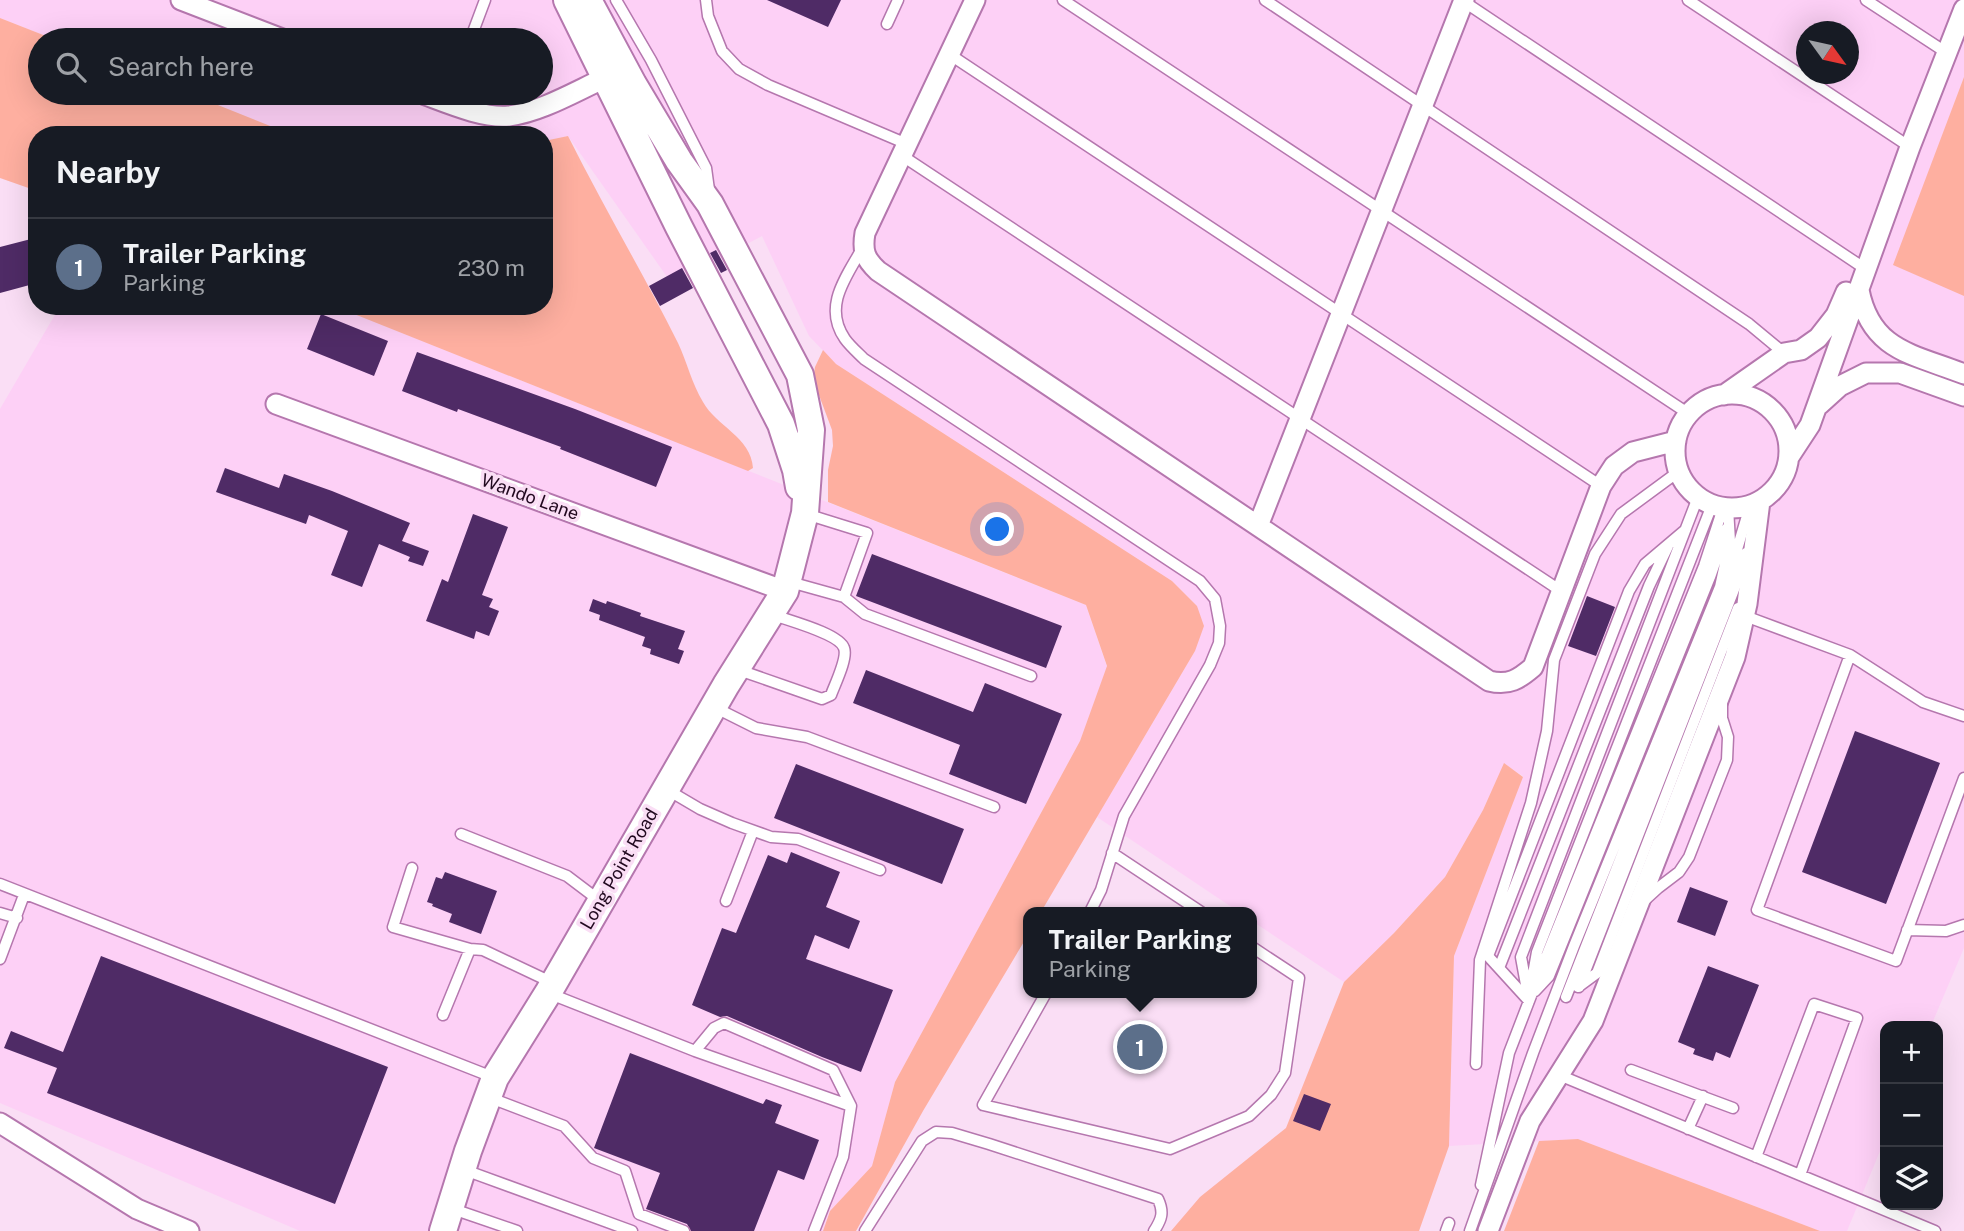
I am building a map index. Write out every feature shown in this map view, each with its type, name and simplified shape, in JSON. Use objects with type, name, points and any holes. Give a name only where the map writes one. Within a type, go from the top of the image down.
[{"type":"main road","points":[[567,0],[684,238],[780,424],[796,470],[805,513]]},
{"type":"main road","name":"Long Point Road","points":[[446,1219],[491,1088],[786,586],[805,513],[811,430],[800,375],[710,204],[672,150],[588,0]]},
{"type":"street","points":[[181,0],[254,28]]},
{"type":"street","points":[[975,0],[865,233],[863,246],[869,262],[878,271],[1489,681],[1500,684],[1519,679],[1533,667],[1601,485],[1614,466],[1633,453],[1676,441]]},
{"type":"street","points":[[1258,526],[1463,0]]},
{"type":"street","points":[[1789,457],[1810,425],[1910,147],[1964,9]]},
{"type":"street","points":[[553,101],[605,78]]},
{"type":"street","points":[[459,105],[466,110],[506,116],[544,105]]},
{"type":"street","points":[[1724,395],[1784,354],[1801,350],[1818,338],[1836,316],[1910,147]]},
{"type":"street","points":[[1859,290],[1862,307],[1880,337],[1895,347],[1964,374]]},
{"type":"street","points":[[1816,408],[1840,386],[1866,373],[1900,373],[1964,396]]},
{"type":"street","points":[[1477,1228],[1530,1121],[1593,1021],[1735,657],[1745,616],[1756,509],[1776,487],[1787,468],[1787,436],[1778,417],[1770,409],[1754,398],[1734,394],[1704,401],[1683,422],[1676,441],[1678,471],[1690,490],[1718,508],[1756,509]]},
{"type":"street","name":"Wando Lane","points":[[276,404],[786,586]]},
{"type":"street","points":[[0,1123],[137,1209],[189,1231]]},
{"type":"lane","points":[[474,28],[485,0]]},
{"type":"lane","points":[[616,0],[651,60],[706,168],[710,204]]},
{"type":"lane","points":[[706,0],[708,16],[722,51],[739,69],[904,150],[1561,592]]},
{"type":"lane","points":[[887,24],[898,0]]},
{"type":"lane","points":[[1063,0],[1689,414]]},
{"type":"lane","points":[[1265,0],[1749,324],[1784,354]]},
{"type":"lane","points":[[1463,0],[1858,264]]},
{"type":"lane","points":[[1688,0],[1910,147]]},
{"type":"lane","points":[[1866,0],[1947,53]]},
{"type":"lane","points":[[949,54],[1601,485]]},
{"type":"lane","points":[[863,246],[834,307],[837,325],[845,340],[864,359],[1200,582],[1215,599],[1220,626],[1219,643],[1210,665],[1124,816],[1101,890],[1092,907]]},
{"type":"lane","points":[[1476,1064],[1480,960],[1531,803],[1547,731],[1554,660],[1595,554],[1621,514],[1678,471]]},
{"type":"lane","points":[[1531,998],[1488,956],[1629,591],[1645,564],[1685,530],[1718,508]]},
{"type":"lane","points":[[1477,1228],[1509,1053],[1704,566],[1718,508]]},
{"type":"lane","points":[[1531,998],[1537,952],[1718,508]]},
{"type":"lane","points":[[1531,998],[1549,976],[1710,577],[1718,508]]},
{"type":"lane","points":[[1477,1228],[1550,1009],[1720,587],[1730,541],[1718,508]]},
{"type":"lane","points":[[1578,987],[1735,587],[1756,509]]},
{"type":"lane","points":[[1566,997],[1756,509]]},
{"type":"lane","points":[[805,513],[867,533],[844,597]]},
{"type":"lane","points":[[1531,998],[1521,957],[1685,530]]},
{"type":"lane","points":[[1499,968],[1649,586],[1669,543]]},
{"type":"lane","points":[[1550,1009],[1597,973],[1751,573]]},
{"type":"lane","points":[[786,586],[844,597],[865,614],[1031,676]]},
{"type":"lane","points":[[736,668],[822,699],[831,695],[845,657],[843,644],[833,636],[770,614]]},
{"type":"lane","points":[[1745,616],[1850,655],[1923,702],[1964,716]]},
{"type":"lane","points":[[1850,655],[1757,910],[1896,961],[1964,778]]},
{"type":"lane","points":[[1636,910],[1679,872],[1689,857],[1727,760],[1728,737],[1723,718],[1723,690]]},
{"type":"lane","points":[[713,707],[756,729],[807,737],[994,807]]},
{"type":"lane","points":[[666,789],[700,809],[753,831],[771,837],[798,839],[880,870]]},
{"type":"lane","points":[[726,901],[753,831]]},
{"type":"lane","points":[[461,834],[567,876],[600,901]]},
{"type":"lane","points":[[1112,853],[1193,907]]},
{"type":"lane","points":[[412,868],[393,927],[446,944],[483,950],[550,988],[695,1051],[851,1106]]},
{"type":"lane","points":[[0,884],[491,1088],[564,1126],[593,1158],[625,1171],[639,1214],[684,1231]]},
{"type":"lane","points":[[0,959],[24,895]]},
{"type":"lane","points":[[0,912],[17,918]]},
{"type":"lane","points":[[1908,930],[1947,931],[1964,925]]},
{"type":"lane","points":[[443,1015],[470,949]]},
{"type":"lane","points":[[1043,998],[983,1105],[1170,1149],[1249,1116],[1271,1096],[1285,1073],[1299,978],[1257,950]]},
{"type":"lane","points":[[1756,1157],[1814,1004],[1857,1018],[1800,1175]]},
{"type":"lane","points":[[695,1051],[714,1028],[724,1023],[833,1070],[851,1106],[843,1157],[814,1231]]},
{"type":"lane","points":[[1632,1070],[1733,1108]]},
{"type":"lane","points":[[1559,1075],[1936,1231]]},
{"type":"lane","points":[[1688,1129],[1703,1096]]},
{"type":"lane","points":[[865,1231],[922,1141],[936,1132],[952,1133],[989,1143],[1158,1199],[1162,1206],[1162,1218],[1154,1231]]},
{"type":"lane","points":[[462,1169],[632,1231]]},
{"type":"lane","points":[[446,1219],[517,1231]]},
{"type":"shaded area","points":[[0,0],[1964,0],[1964,77],[1894,265],[1964,296],[1964,948],[1933,1021],[1880,1021],[1880,1151],[1847,1231],[1820,1231],[1578,1139],[1449,1146],[1454,956],[1523,776],[1504,764],[1483,810],[1445,877],[1344,982],[1257,924],[1257,907],[1232,907],[1097,817],[1195,651],[1197,606],[1172,581],[836,364],[809,336],[762,236],[672,284],[568,136],[553,139],[553,126],[270,126],[218,105],[553,105],[553,28],[28,28],[0,18]]},
{"type":"shaded area","points":[[0,18],[28,29],[28,105],[218,105],[270,126],[28,126],[28,188],[0,178]]},
{"type":"shaded area","points":[[1964,77],[1964,296],[1893,265]]},
{"type":"shaded area","points":[[568,136],[678,343],[703,402],[740,440],[751,457],[753,468],[748,471],[357,315],[553,315],[553,139]]},
{"type":"shaded area","points":[[55,315],[357,315],[1086,605],[1107,667],[1080,741],[895,1082],[872,1166],[830,1211],[823,1231],[300,1231],[0,1103],[0,409]]},
{"type":"shaded area","points":[[823,350],[836,364],[1172,581],[1197,606],[1204,626],[1195,651],[1044,907],[1023,907],[1023,943],[923,1111],[856,1231],[823,1231],[830,1211],[872,1166],[895,1082],[1080,741],[1107,666],[1086,605],[828,502],[832,430],[813,379]]},
{"type":"shaded area","points":[[1504,763],[1523,777],[1454,956],[1449,1146],[1419,1231],[1171,1231],[1200,1197],[1286,1128],[1344,982],[1445,877],[1483,810]]},
{"type":"shaded area","points":[[1578,1139],[1820,1231],[1504,1231],[1539,1141]]},
{"type":"building","points":[[767,0],[841,0],[828,27]]},
{"type":"building","points":[[28,240],[28,285],[0,293],[0,247]]},
{"type":"building","points":[[716,250],[727,270],[721,273],[710,253]]},
{"type":"building","points":[[682,268],[693,288],[660,306],[649,286]]},
{"type":"building","points":[[321,315],[388,341],[374,376],[307,349]]},
{"type":"building","points":[[417,352],[672,447],[656,487],[560,449],[561,447],[402,391]]},
{"type":"building","points":[[225,468],[279,488],[284,474],[410,523],[402,541],[429,551],[423,566],[408,561],[410,557],[379,544],[362,587],[331,575],[348,531],[309,515],[306,524],[216,492]]},
{"type":"building","points":[[473,514],[508,527],[482,595],[493,599],[489,607],[499,611],[489,636],[476,631],[474,639],[426,621],[442,579],[448,582]]},
{"type":"building","points":[[872,554],[1062,626],[1046,668],[856,596]]},
{"type":"building","points":[[1587,596],[1615,607],[1596,656],[1568,646]]},
{"type":"building","points":[[593,599],[606,604],[607,601],[613,603],[641,613],[640,616],[685,631],[678,649],[684,651],[679,664],[650,654],[651,649],[642,646],[645,637],[599,620],[600,615],[589,611]]},
{"type":"building","points":[[866,670],[973,712],[985,683],[1062,714],[1026,804],[949,774],[960,745],[853,703]]},
{"type":"building","points":[[1855,731],[1940,763],[1886,904],[1802,872]]},
{"type":"building","points":[[796,764],[964,829],[942,884],[774,818]]},
{"type":"building","points":[[791,852],[840,872],[826,907],[860,921],[849,949],[815,935],[806,959],[893,990],[861,1072],[727,1016],[720,1017],[692,1005],[722,928],[736,933],[768,855],[787,863]]},
{"type":"building","points":[[445,872],[497,891],[481,934],[449,922],[452,914],[427,902],[436,877],[442,879]]},
{"type":"building","points":[[1690,887],[1728,901],[1715,936],[1677,922]]},
{"type":"building","points":[[101,956],[388,1067],[335,1204],[47,1093],[57,1068],[4,1048],[11,1031],[63,1052]]},
{"type":"building","points":[[1708,966],[1759,985],[1730,1058],[1716,1052],[1713,1061],[1693,1054],[1695,1049],[1678,1042]]},
{"type":"building","points":[[630,1053],[763,1104],[766,1099],[782,1105],[775,1123],[819,1140],[804,1180],[778,1170],[754,1231],[691,1231],[687,1224],[646,1209],[660,1173],[594,1148]]},
{"type":"building","points":[[1304,1094],[1331,1104],[1320,1131],[1293,1121]]},
{"type":"place","name":"Trailer Parking","points":[[1140,1047]]}]
